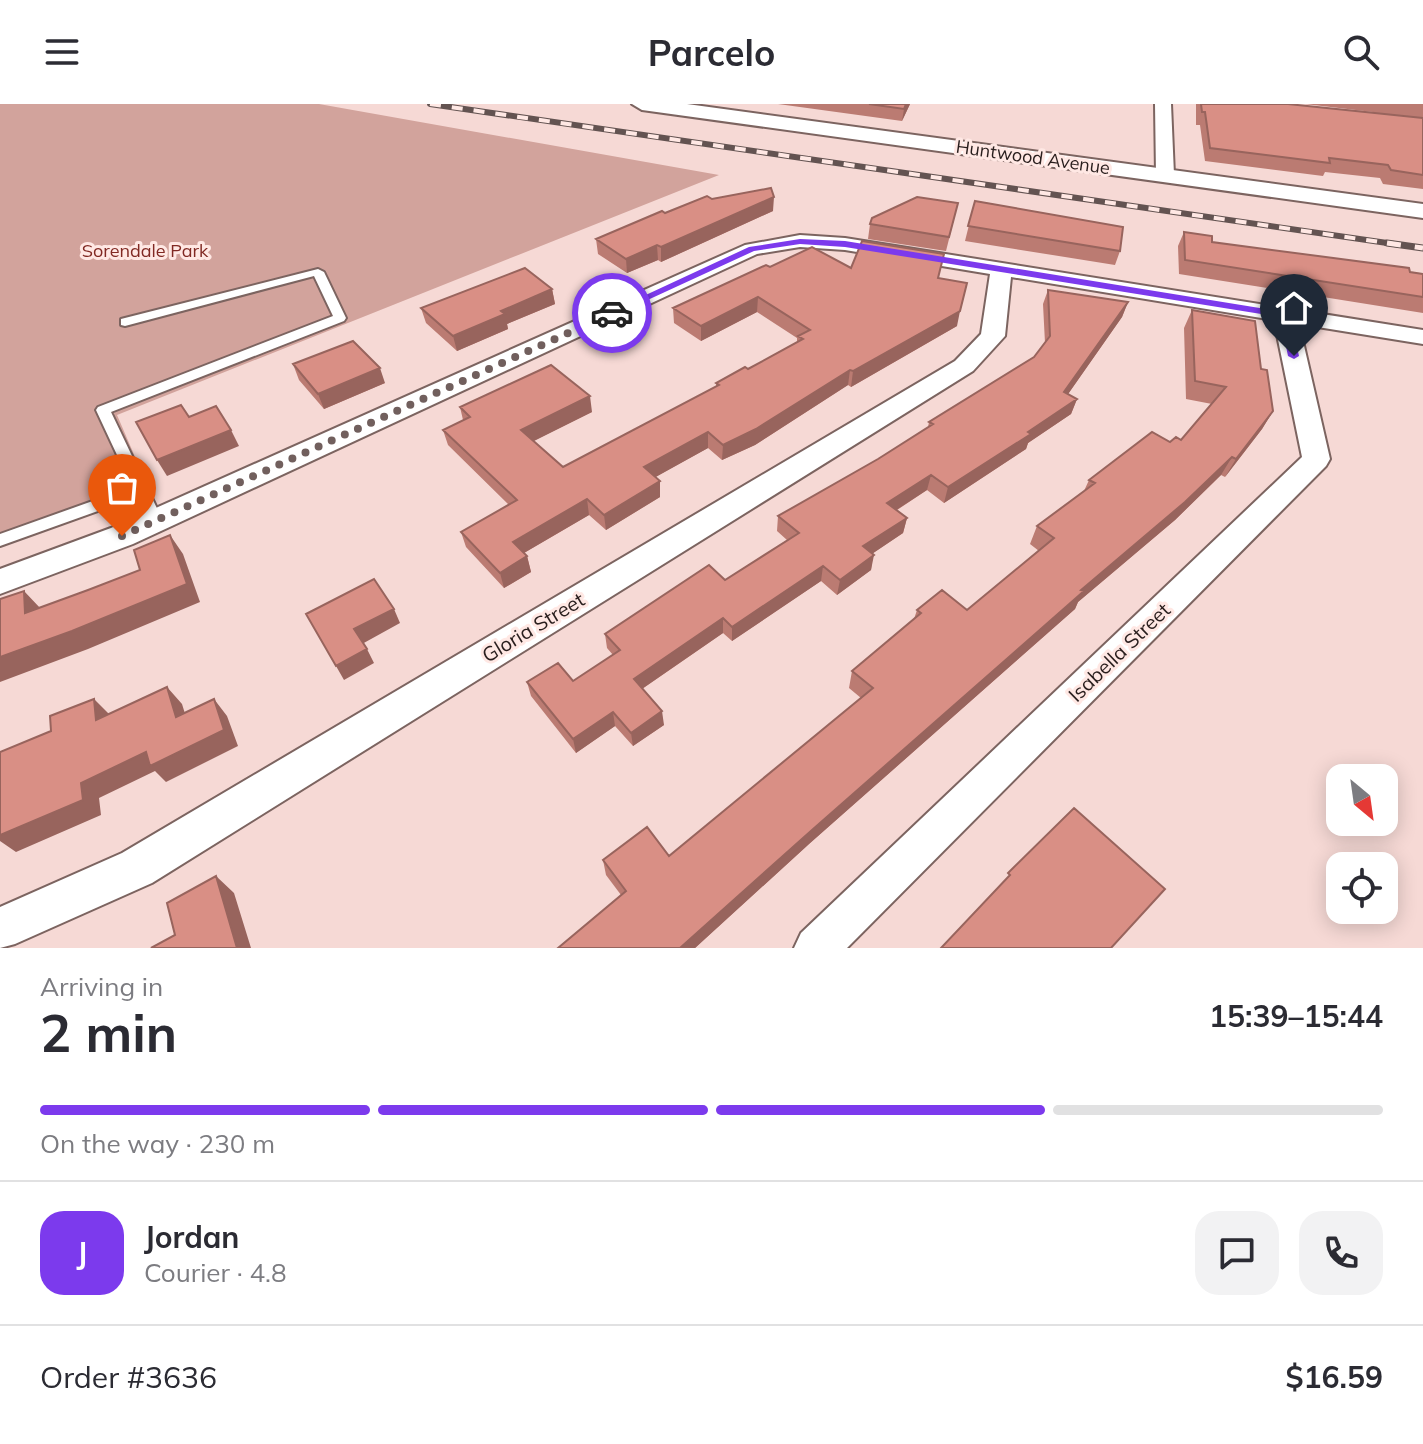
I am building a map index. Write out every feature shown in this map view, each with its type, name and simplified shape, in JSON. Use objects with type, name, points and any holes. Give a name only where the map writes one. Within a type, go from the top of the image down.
[{"type":"street","name":"Huntwood Avenue","points":[[642,104],[1423,211]]},
{"type":"street","points":[[1163,104],[1165,175]]},
{"type":"street","points":[[0,582],[155,521],[752,249],[800,241],[845,244],[1423,337]]},
{"type":"street","name":"Gloria Street","points":[[0,929],[137,868],[964,366],[993,336],[1001,269]]},
{"type":"street","name":"Isabella Street","points":[[816,948],[1316,459],[1285,315]]},
{"type":"lane","points":[[125,322],[318,272],[340,318],[103,410],[155,521]]},
{"type":"lane","points":[[0,540],[141,490]]},
{"type":"green space","name":"Sorendale Park","points":[[0,104],[319,104],[719,175],[117,415],[148,487],[60,526],[0,545]]},
{"type":"building","points":[[869,104],[906,104],[904,109]]},
{"type":"building","points":[[1201,104],[1288,104],[1423,118],[1423,175],[1391,170],[1388,165],[1329,158],[1330,163],[1210,148]]},
{"type":"building","points":[[771,188],[774,197],[661,247],[657,245],[626,259],[596,239],[707,196],[712,199]]},
{"type":"building","points":[[917,197],[958,203],[949,237],[870,224],[872,218]]},
{"type":"building","points":[[975,201],[1123,227],[1120,251],[968,226]]},
{"type":"building","points":[[1184,232],[1212,236],[1212,242],[1409,268],[1410,272],[1423,274],[1423,297],[1185,260]]},
{"type":"building","points":[[862,241],[944,254],[938,278],[967,283],[960,311],[850,370],[756,429],[723,445],[708,432],[644,467],[660,481],[604,515],[587,499],[513,542],[527,556],[500,573],[461,532],[517,500],[443,430],[470,417],[460,407],[551,365],[590,396],[521,430],[563,467],[719,385],[716,383],[745,367],[748,369],[803,339],[798,336],[810,330],[758,297],[701,326],[673,308],[812,247],[851,268]]},
{"type":"building","points":[[525,268],[552,289],[501,311],[505,314],[453,336],[421,308]]},
{"type":"building","points":[[1048,290],[1128,302],[1064,392],[1077,399],[1028,432],[1031,434],[948,487],[931,475],[887,503],[907,518],[863,546],[874,555],[840,580],[823,566],[732,627],[723,618],[634,679],[662,711],[631,733],[613,712],[573,739],[527,682],[558,663],[573,681],[620,650],[605,634],[709,565],[725,580],[799,533],[778,516],[878,459],[933,424],[929,422],[1034,357],[1050,336]]},
{"type":"building","points":[[1192,310],[1255,321],[1261,369],[1267,370],[1273,411],[1236,459],[1232,457],[680,948],[558,948],[626,891],[603,860],[647,827],[669,856],[873,688],[852,671],[921,613],[917,610],[942,590],[967,610],[1054,538],[1037,526],[1095,483],[1089,480],[1152,432],[1170,442],[1176,437],[1181,440],[1226,387],[1195,381]]},
{"type":"building","points":[[353,341],[380,368],[318,394],[293,364]]},
{"type":"building","points":[[181,405],[189,417],[216,406],[231,430],[157,460],[136,422]]},
{"type":"building","points":[[170,535],[187,584],[0,657],[0,599],[24,591],[25,613],[88,590],[140,570],[134,550]]},
{"type":"building","points":[[374,579],[394,609],[354,629],[367,649],[336,666],[306,614]]},
{"type":"building","points":[[167,687],[176,717],[214,699],[224,730],[150,766],[146,752],[81,783],[83,800],[0,835],[0,752],[51,731],[50,716],[94,699],[96,720]]},
{"type":"building","points":[[1074,808],[1165,889],[1111,948],[941,948],[1010,875],[1008,873]]},
{"type":"building","points":[[216,876],[237,948],[151,948],[175,935],[167,903]]},
{"type":"railway","points":[[430,104],[1392,244]]},
{"type":"railway","points":[[1387,243],[1392,244]]},
{"type":"railway","points":[[1392,244],[1423,248]]},
{"type":"railway","points":[[1392,244],[1401,245]]},
{"type":"way so far","points":[[122,536],[612,313]]},
{"type":"route","points":[[612,313],[752,249],[800,241],[845,244],[1285,315],[1294,356]]}]
